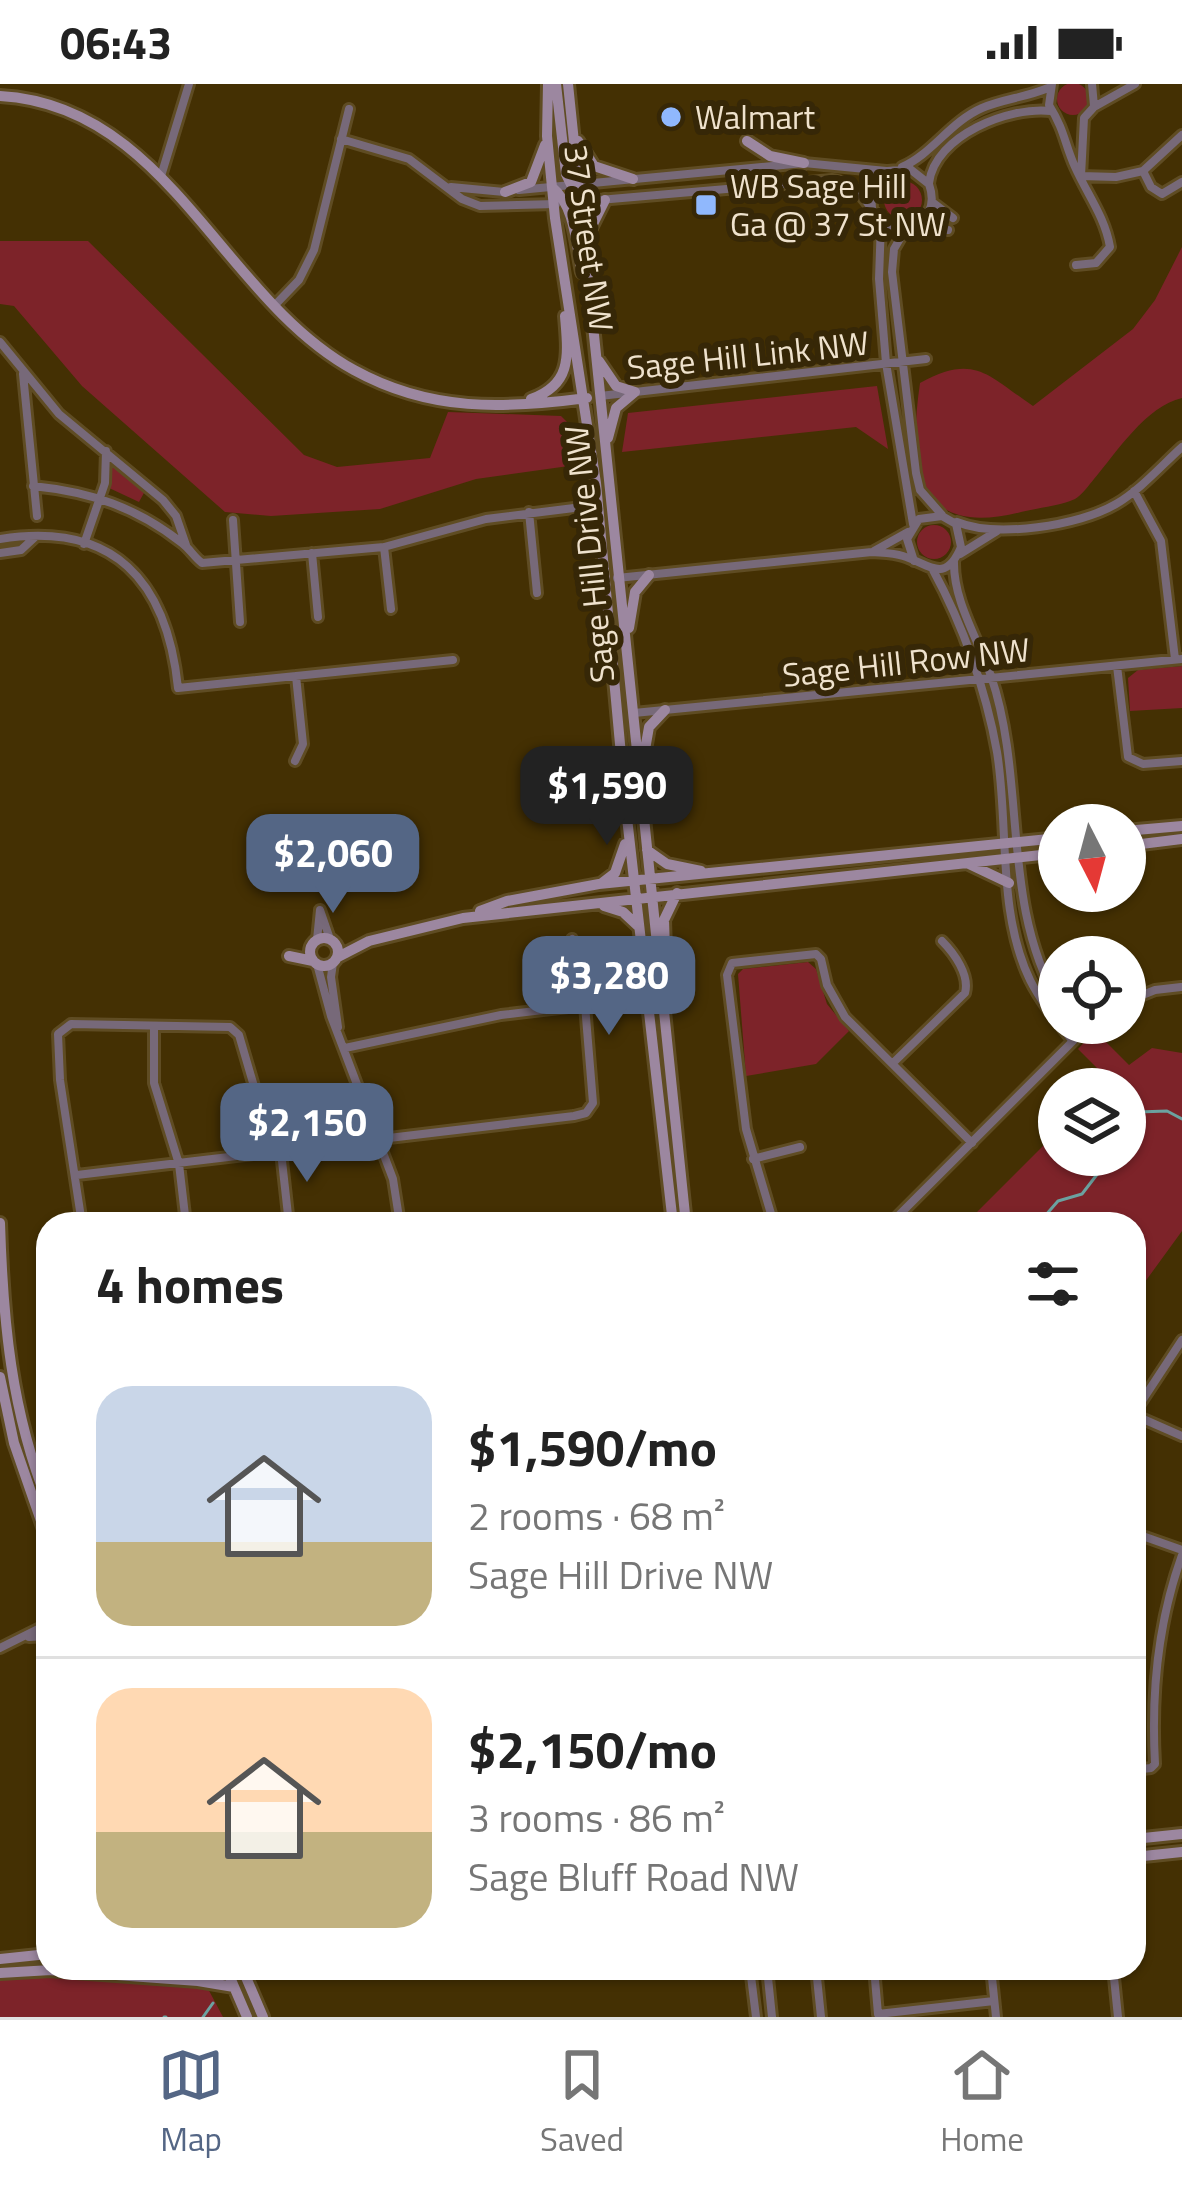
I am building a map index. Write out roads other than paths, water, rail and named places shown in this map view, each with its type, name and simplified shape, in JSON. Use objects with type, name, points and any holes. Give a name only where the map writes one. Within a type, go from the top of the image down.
[{"type":"street","points":[[160,178],[189,84]]},
{"type":"street","points":[[552,84],[574,185]]},
{"type":"street","name":"37 Street NW","points":[[552,84],[547,136],[552,187],[559,204],[562,271],[571,303],[583,398]]},
{"type":"street","name":"37 Street NW","points":[[568,84],[574,185],[580,202],[599,396]]},
{"type":"street","points":[[1092,84],[1094,107]]},
{"type":"street","points":[[919,224],[932,202],[931,172],[957,141],[987,123],[1025,110],[1072,121],[1084,118],[1094,107],[1135,84]]},
{"type":"street","points":[[1051,86],[1048,99],[1107,230],[1110,247],[1096,263],[1076,265]]},
{"type":"street","points":[[747,142],[770,155],[803,163],[888,171],[918,160],[950,128],[980,109],[1051,86]]},
{"type":"street","name":"Sage Hill Drive NW","points":[[0,97],[42,100],[127,145],[274,306],[319,346],[371,378],[440,400],[502,408],[599,396],[626,809],[634,881],[643,897],[663,1006],[685,1212]]},
{"type":"street","points":[[274,306],[299,280],[314,250],[349,109]]},
{"type":"street","points":[[1081,176],[1084,118]]},
{"type":"street","points":[[572,126],[589,162],[633,179]]},
{"type":"street","points":[[1081,176],[1116,177],[1143,171],[1182,135]]},
{"type":"street","points":[[505,192],[531,182],[547,136]]},
{"type":"street","points":[[341,139],[409,159],[462,199],[480,206],[559,204],[832,180],[854,186],[880,222],[886,363],[911,528],[907,547],[914,561]]},
{"type":"street","points":[[451,187],[505,192],[803,163]]},
{"type":"street","points":[[902,167],[918,172],[929,184]]},
{"type":"street","points":[[872,209],[872,191],[888,171]]},
{"type":"street","points":[[1143,171],[1151,187],[1162,194],[1182,182]]},
{"type":"street","points":[[585,245],[605,200]]},
{"type":"street","points":[[932,202],[953,218]]},
{"type":"street","points":[[559,204],[592,322]]},
{"type":"street","points":[[880,222],[905,230],[919,224],[948,230]]},
{"type":"street","points":[[905,230],[892,259],[916,473],[920,490],[962,539],[956,558],[957,589],[992,678],[1012,770],[1013,859],[1038,962]]},
{"type":"street","points":[[502,408],[558,385],[566,352],[562,271]]},
{"type":"street","points":[[0,342],[49,403],[176,516],[187,546]]},
{"type":"street","points":[[595,352],[611,382],[635,392],[616,408],[605,454]]},
{"type":"street","name":"Sage Hill Link NW","points":[[599,396],[926,359]]},
{"type":"street","points":[[23,372],[37,516]]},
{"type":"street","name":"Sage Hill Drive NW","points":[[583,398],[598,505],[627,643],[649,880],[639,928],[672,1212]]},
{"type":"street","points":[[27,412],[36,403],[49,403]]},
{"type":"street","points":[[502,408],[573,411],[581,417],[588,438]]},
{"type":"street","points":[[872,552],[926,516],[997,531],[1091,516],[1134,491],[1182,448]]},
{"type":"street","points":[[84,544],[105,483],[106,449]]},
{"type":"street","points":[[33,486],[99,496],[135,511],[187,546],[202,562],[384,547],[529,512],[598,505]]},
{"type":"street","points":[[1134,491],[1162,541],[1179,659]]},
{"type":"street","points":[[529,512],[537,592]]},
{"type":"street","points":[[233,520],[240,622]]},
{"type":"street","points":[[933,570],[997,531]]},
{"type":"street","points":[[0,554],[21,550],[37,536]]},
{"type":"street","points":[[0,538],[37,536],[84,544],[124,562],[149,589],[170,629],[178,688],[453,660]]},
{"type":"street","points":[[384,547],[391,609]]},
{"type":"street","points":[[612,578],[872,552],[933,570],[978,680],[997,753],[1012,843]]},
{"type":"street","points":[[312,553],[318,617]]},
{"type":"street","points":[[627,643],[635,592],[649,575]]},
{"type":"street","name":"Sage Hill Row NW","points":[[634,713],[1179,659]]},
{"type":"street","points":[[1117,665],[1128,757],[1143,764],[1182,761]]},
{"type":"street","points":[[295,760],[303,744],[296,676]]},
{"type":"street","points":[[624,784],[641,782],[647,732],[665,710]]},
{"type":"street","points":[[599,884],[621,862],[626,809]]},
{"type":"street","points":[[1146,830],[1182,826]]},
{"type":"street","points":[[1146,843],[1182,839]]},
{"type":"street","points":[[320,949],[463,918],[507,901],[599,884],[1038,840]]},
{"type":"street","points":[[647,850],[667,864],[716,873]]},
{"type":"street","points":[[463,918],[1038,856]]},
{"type":"street","points":[[1013,859],[1009,883],[1016,937],[1028,977],[1038,991]]},
{"type":"street","points":[[966,863],[1009,883]]},
{"type":"street","points":[[663,1006],[664,920],[677,893]]},
{"type":"street","points":[[595,904],[623,912],[639,928]]},
{"type":"street","points":[[77,1175],[586,1113],[592,1103],[585,1005],[572,939]]},
{"type":"street","points":[[338,1028],[331,978],[336,960],[369,941]]},
{"type":"street","points":[[892,1063],[965,993],[967,985],[953,951],[942,941]]},
{"type":"street","points":[[320,949],[336,960]]},
{"type":"street","points":[[320,949],[336,960]]},
{"type":"street","points":[[320,949],[331,1016],[379,1137],[398,1212]]},
{"type":"street","points":[[770,1212],[746,1129],[727,975],[732,963],[816,954],[839,1008],[972,1143]]},
{"type":"street","points":[[1146,994],[1181,988]]},
{"type":"street","points":[[345,1048],[463,1022],[585,1005]]},
{"type":"street","points":[[81,1212],[58,1034],[71,1024],[230,1028],[239,1035],[258,1100],[281,1152],[288,1212]]},
{"type":"street","points":[[154,1029],[154,1082],[179,1164],[185,1212]]},
{"type":"street","points":[[902,1212],[1068,1044]]},
{"type":"street","points":[[753,1159],[800,1147]]},
{"type":"street","points":[[0,1223],[1,1293],[12,1388],[36,1470]]},
{"type":"street","points":[[1146,1396],[1182,1340]]},
{"type":"street","points":[[0,1377],[14,1443],[36,1506]]},
{"type":"street","points":[[1146,1420],[1182,1436]]},
{"type":"street","points":[[1146,1538],[1182,1552],[1156,1663],[1155,1764],[1146,1769]]},
{"type":"street","points":[[0,1648],[36,1632]]},
{"type":"street","points":[[28,1637],[36,1637]]},
{"type":"street","points":[[1146,1838],[1182,1834]]},
{"type":"street","points":[[1146,1856],[1182,1852]]},
{"type":"street","points":[[0,1959],[36,1955]]},
{"type":"street","points":[[0,1972],[36,1970]]},
{"type":"street","points":[[184,1980],[234,1987]]},
{"type":"street","points":[[231,1980],[248,2017]]},
{"type":"street","points":[[247,1980],[263,2017]]},
{"type":"street","points":[[752,1980],[757,2017]]},
{"type":"street","points":[[768,1980],[772,2017]]},
{"type":"street","points":[[817,1980],[821,2017]]},
{"type":"street","points":[[875,1980],[879,2016],[994,2001]]},
{"type":"street","points":[[992,1980],[996,2017]]},
{"type":"street","points":[[1114,1980],[1118,2017]]},
{"type":"waterway","points":[[1146,1112],[1167,1111],[1182,1119]]},
{"type":"waterway","points":[[1048,1212],[1058,1201],[1082,1194],[1096,1176]]},
{"type":"waterway","points":[[203,2017],[213,2003]]},
{"type":"place","name":"Walmart","points":[[671,117]]},
{"type":"place","name":"WB Sage Hill Ga @ 37 St NW","points":[[706,205]]}]
